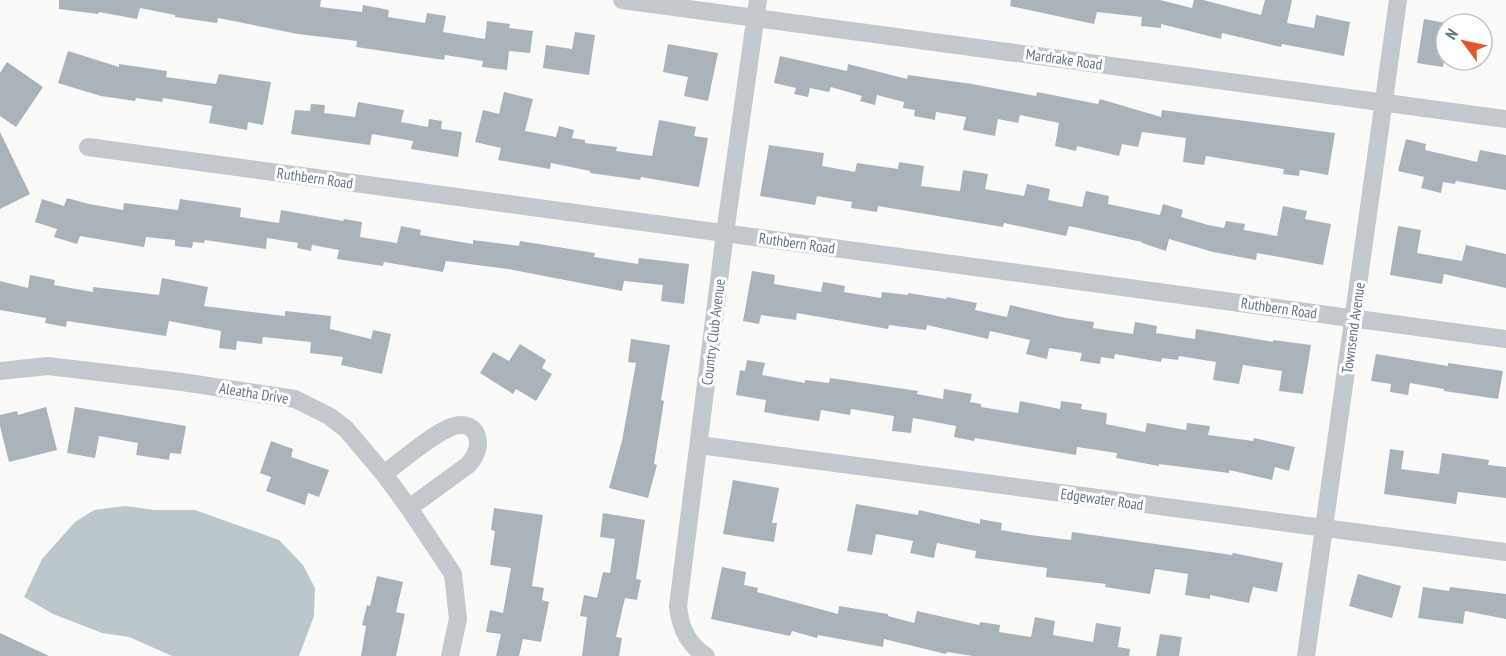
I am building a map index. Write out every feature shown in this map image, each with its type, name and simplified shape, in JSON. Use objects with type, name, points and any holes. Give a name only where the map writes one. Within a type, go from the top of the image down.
[{"type":"street","name":"Mardrake Road","points":[[622,0],[756,9],[1384,103],[1506,119]]},
{"type":"street","name":"Townsend Avenue","points":[[1306,656],[1398,0]]},
{"type":"street","name":"Country Club Avenue","points":[[706,656],[692,645],[684,634],[678,606],[756,9]]},
{"type":"street","name":"Ruthbern Road","points":[[88,147],[1506,339]]},
{"type":"street","name":"Aleatha Drive","points":[[0,370],[48,366],[182,382],[295,399],[313,407],[346,429],[384,474],[453,574],[458,619],[450,656]]},
{"type":"street","points":[[384,474],[452,426],[467,427],[476,434],[479,446],[474,459],[409,508]]},
{"type":"street","name":"Edgewater Road","points":[[699,445],[1506,552]]},
{"type":"shaded area","points":[[125,506],[155,510],[195,510],[279,540],[303,565],[315,588],[314,616],[299,656],[172,656],[129,637],[102,633],[53,614],[24,597],[42,559],[75,522],[94,510]]},
{"type":"building","points":[[59,0],[321,0],[320,7],[362,12],[363,5],[389,10],[388,17],[425,23],[427,13],[446,16],[443,32],[485,39],[487,21],[510,24],[509,28],[533,31],[530,53],[509,51],[507,70],[482,67],[483,61],[445,55],[444,60],[356,47],[357,41],[298,34],[218,18],[217,23],[175,17],[175,15],[140,8],[137,19],[99,12],[98,14],[59,9]]},
{"type":"building","points":[[1011,0],[1160,0],[1192,8],[1194,0],[1203,0],[1261,15],[1265,0],[1292,0],[1287,23],[1314,28],[1316,15],[1350,22],[1344,56],[1282,44],[1281,47],[1222,33],[1221,39],[1161,24],[1161,28],[1141,26],[1142,17],[1097,12],[1094,24],[1010,6]]},
{"type":"building","points":[[1424,19],[1434,21],[1434,66],[1417,63]]},
{"type":"building","points":[[575,32],[595,35],[589,75],[543,68],[546,45],[572,49]]},
{"type":"building","points":[[668,44],[718,53],[708,101],[684,96],[688,77],[663,72]]},
{"type":"building","points":[[68,51],[119,67],[119,64],[167,71],[166,77],[216,84],[219,74],[271,82],[263,125],[248,122],[247,130],[209,123],[212,106],[163,98],[162,102],[101,96],[58,83]]},
{"type":"building","points":[[780,56],[847,71],[848,64],[907,79],[908,75],[1036,96],[1037,92],[1098,104],[1100,99],[1161,117],[1162,110],[1335,133],[1328,175],[1300,170],[1299,176],[1283,174],[1284,169],[1206,156],[1204,165],[1183,162],[1186,138],[1142,132],[1138,147],[1122,144],[1119,156],[1077,146],[1076,151],[1055,146],[1059,123],[1020,115],[1018,123],[998,119],[995,136],[963,130],[966,117],[936,112],[935,120],[914,116],[915,110],[903,108],[904,102],[877,95],[875,105],[860,101],[862,96],[831,87],[829,92],[810,88],[808,97],[794,94],[796,88],[774,83]]},
{"type":"building","points":[[7,62],[43,87],[16,127],[0,116],[0,73]]},
{"type":"building","points":[[504,92],[533,99],[525,131],[556,137],[559,126],[574,130],[572,138],[585,140],[585,143],[617,147],[616,151],[652,156],[659,120],[696,127],[694,136],[708,138],[699,187],[641,177],[640,180],[590,173],[590,171],[551,163],[550,169],[498,160],[501,148],[475,142],[483,110],[499,114]]},
{"type":"building","points":[[358,102],[404,110],[401,122],[428,127],[429,119],[442,121],[441,129],[462,132],[458,157],[411,149],[413,141],[372,134],[370,145],[291,134],[295,110],[310,111],[311,104],[325,105],[324,113],[355,117]]},
{"type":"building","points":[[0,132],[30,194],[0,209]]},
{"type":"building","points":[[1406,139],[1426,144],[1425,150],[1477,162],[1480,150],[1506,155],[1506,190],[1456,181],[1455,184],[1443,182],[1441,193],[1421,188],[1424,177],[1398,171]]},
{"type":"building","points":[[769,145],[824,153],[822,166],[855,172],[857,163],[898,169],[899,162],[924,166],[921,186],[960,191],[963,170],[988,174],[985,189],[1024,196],[1027,184],[1050,189],[1048,200],[1082,207],[1086,191],[1109,196],[1108,204],[1160,215],[1163,204],[1183,210],[1181,217],[1208,225],[1224,228],[1226,221],[1245,224],[1244,230],[1277,236],[1283,206],[1307,211],[1305,219],[1331,224],[1323,265],[1257,253],[1256,260],[1213,252],[1169,239],[1166,251],[1142,242],[1069,226],[1066,236],[1004,223],[1003,227],[878,206],[877,212],[851,208],[852,202],[817,196],[815,205],[760,196]]},
{"type":"building","points":[[67,198],[123,210],[124,203],[178,210],[180,199],[241,208],[240,217],[279,223],[281,210],[362,222],[360,237],[397,243],[401,226],[421,230],[420,235],[473,244],[473,240],[519,246],[520,241],[595,253],[594,257],[638,264],[639,258],[689,264],[684,304],[661,301],[663,285],[624,281],[622,291],[508,269],[446,261],[443,272],[384,262],[383,266],[337,259],[339,250],[312,245],[311,251],[297,248],[298,243],[267,238],[266,249],[205,240],[204,243],[193,242],[192,248],[175,246],[175,240],[146,237],[144,247],[80,236],[77,244],[54,237],[57,229],[35,222],[42,199],[64,206]]},
{"type":"building","points":[[1398,226],[1421,230],[1417,253],[1462,261],[1466,245],[1506,254],[1506,288],[1444,274],[1442,284],[1390,275]]},
{"type":"building","points":[[752,271],[775,275],[774,284],[821,292],[823,282],[845,286],[844,292],[881,298],[882,292],[908,295],[908,293],[946,299],[947,297],[977,303],[975,310],[1007,317],[1010,305],[1094,322],[1093,328],[1133,334],[1135,322],[1157,326],[1156,333],[1195,339],[1196,329],[1273,342],[1273,340],[1311,345],[1303,394],[1279,391],[1282,371],[1243,365],[1239,384],[1213,380],[1216,362],[1179,356],[1178,360],[1162,358],[1161,362],[1115,354],[1114,359],[1101,357],[1100,364],[1080,361],[1082,353],[1049,348],[1047,359],[1026,354],[1030,340],[990,331],[988,339],[927,325],[926,330],[889,325],[888,329],[797,313],[796,320],[761,315],[759,324],[743,321]]},
{"type":"building","points":[[30,275],[55,280],[54,285],[93,292],[93,287],[159,295],[162,278],[208,287],[204,306],[285,316],[285,311],[331,316],[330,329],[371,339],[373,330],[391,334],[382,374],[341,365],[343,357],[310,353],[311,342],[263,337],[262,344],[237,341],[236,350],[219,348],[221,331],[169,321],[166,336],[67,321],[66,327],[45,323],[46,318],[0,310],[0,281],[28,288]]},
{"type":"building","points":[[631,339],[670,345],[654,464],[657,465],[648,498],[609,488],[622,441],[636,363],[628,362]]},
{"type":"building","points":[[520,344],[546,360],[542,368],[552,374],[536,401],[516,389],[513,394],[480,373],[493,352],[509,361]]},
{"type":"building","points":[[1376,354],[1448,366],[1448,363],[1503,371],[1498,399],[1410,383],[1408,395],[1390,392],[1391,384],[1371,381]]},
{"type":"building","points":[[747,360],[765,363],[762,375],[805,383],[805,380],[829,383],[830,378],[918,391],[917,394],[943,399],[944,389],[972,394],[970,402],[981,404],[981,407],[1018,413],[1020,401],[1060,409],[1061,401],[1082,404],[1081,409],[1107,413],[1106,424],[1145,432],[1147,423],[1186,430],[1187,423],[1210,426],[1208,435],[1253,441],[1254,438],[1295,447],[1289,471],[1275,467],[1272,480],[1229,470],[1229,473],[1159,464],[1159,466],[1116,458],[1117,453],[1077,447],[1076,455],[975,438],[974,441],[954,437],[956,426],[913,418],[911,433],[892,431],[894,416],[851,409],[850,415],[821,410],[819,421],[780,415],[764,412],[766,400],[736,395],[740,370],[745,371]]},
{"type":"building","points":[[46,407],[57,450],[9,462],[0,426],[0,415],[17,411],[18,415]]},
{"type":"building","points":[[75,407],[186,426],[181,454],[170,453],[169,460],[136,455],[138,443],[99,436],[95,458],[67,453]]},
{"type":"building","points":[[271,441],[293,449],[291,457],[329,470],[319,497],[308,493],[305,505],[266,491],[271,477],[260,473]]},
{"type":"building","points":[[1390,449],[1404,451],[1401,469],[1439,474],[1442,453],[1489,460],[1488,465],[1506,467],[1506,498],[1458,492],[1456,504],[1384,494]]},
{"type":"building","points":[[733,480],[779,488],[772,523],[777,523],[774,542],[723,534]]},
{"type":"building","points":[[856,504],[918,515],[919,510],[980,524],[980,519],[1002,523],[1001,530],[1030,535],[1071,540],[1072,532],[1232,555],[1233,553],[1283,563],[1277,592],[1253,587],[1249,603],[1210,595],[1210,599],[1185,595],[1188,574],[1155,569],[1150,594],[1105,587],[1106,584],[1046,577],[1047,568],[975,558],[976,551],[937,543],[934,558],[910,553],[913,541],[876,534],[872,555],[847,551]]},
{"type":"building","points":[[494,508],[543,515],[532,586],[544,588],[542,600],[549,602],[541,642],[523,639],[519,656],[496,656],[501,634],[486,632],[490,610],[503,613],[511,568],[490,565],[495,531],[491,530]]},
{"type":"building","points":[[603,513],[645,520],[636,579],[641,580],[637,600],[625,598],[616,637],[622,638],[619,656],[582,656],[587,617],[580,616],[584,595],[597,598],[603,572],[610,573],[615,539],[600,537]]},
{"type":"building","points":[[722,567],[746,572],[744,585],[758,588],[757,592],[838,614],[839,606],[888,614],[888,616],[914,623],[917,611],[979,625],[980,622],[1000,625],[999,632],[1031,637],[1035,617],[1055,621],[1053,635],[1093,642],[1096,623],[1121,627],[1118,647],[1130,649],[1129,656],[973,656],[947,652],[946,654],[884,639],[883,647],[818,635],[817,638],[792,631],[790,636],[711,619]]},
{"type":"building","points":[[1358,574],[1401,586],[1392,618],[1349,606]]},
{"type":"building","points":[[377,576],[403,582],[396,612],[405,614],[396,656],[361,656],[366,626],[362,625],[367,605],[370,606]]},
{"type":"building","points":[[1423,587],[1449,591],[1450,587],[1506,594],[1506,619],[1465,611],[1463,624],[1418,618]]},
{"type":"building","points":[[0,633],[49,656],[0,656]]},
{"type":"building","points":[[1160,634],[1182,637],[1179,656],[1156,656]]}]
